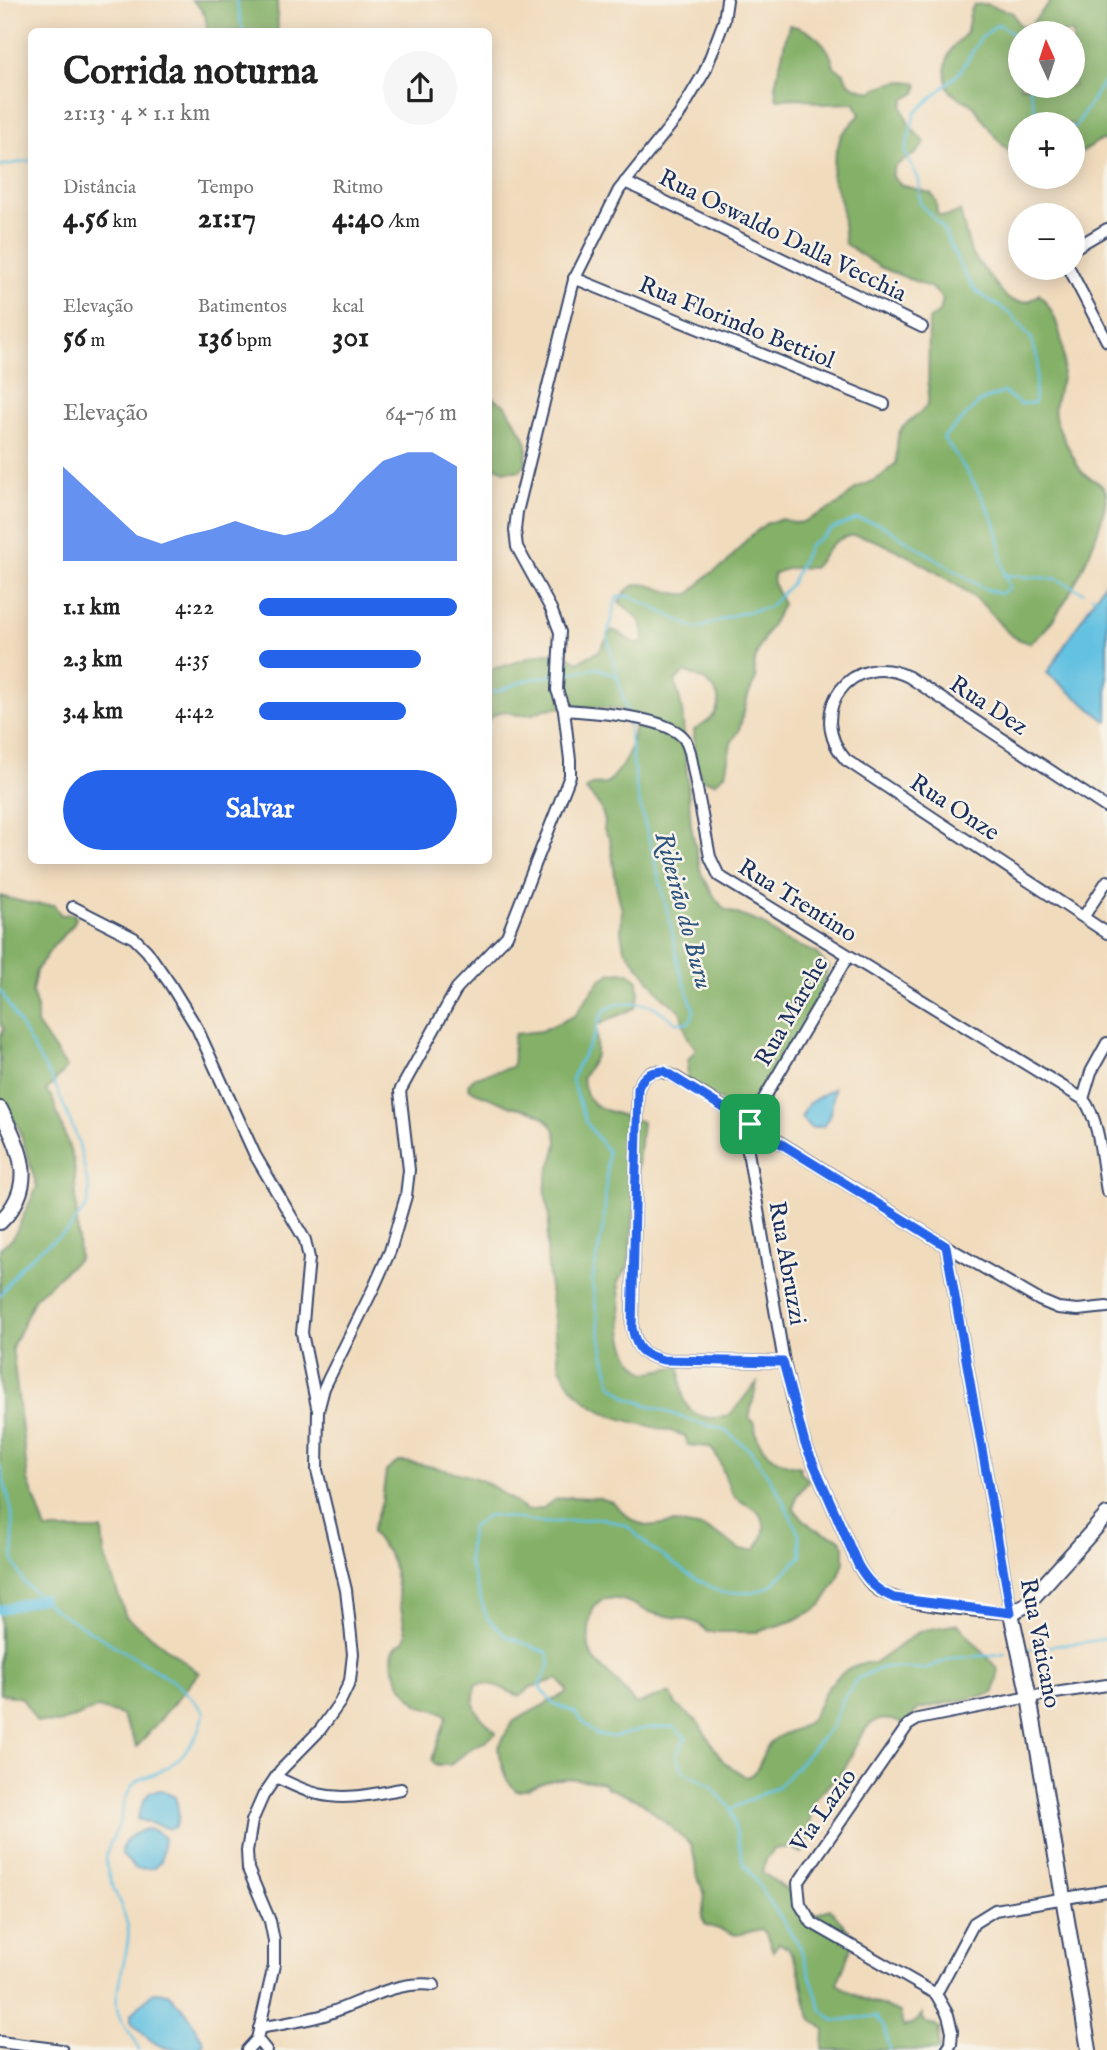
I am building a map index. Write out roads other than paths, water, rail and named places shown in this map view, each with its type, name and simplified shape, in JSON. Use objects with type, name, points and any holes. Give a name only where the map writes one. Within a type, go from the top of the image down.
[{"type":"street","points":[[318,1410],[324,1388],[390,1251],[406,1196],[409,1170],[400,1091],[457,988],[507,936],[569,776],[570,760],[564,710],[557,690],[560,632],[551,609],[517,547],[515,530],[574,278],[619,190],[679,116],[705,71],[724,21],[727,0]]},
{"type":"street","name":"Rua Oswaldo Dalla Vecchia","points":[[625,182],[922,327]]},
{"type":"street","points":[[1085,241],[1107,229]]},
{"type":"street","name":"Rua Florindo Bettiol","points":[[574,278],[884,404]]},
{"type":"street","points":[[1075,280],[1106,339]]},
{"type":"street","name":"Rua Dez","points":[[842,687],[859,674],[874,670],[902,674],[1107,808]]},
{"type":"street","name":"Rua Onze","points":[[842,687],[830,710],[830,730],[835,746],[846,760],[1107,933]]},
{"type":"street","name":"Rua Trentino","points":[[564,710],[628,716],[672,729],[685,738],[710,857],[719,876],[1083,1099]]},
{"type":"street","points":[[1084,916],[1107,881]]},
{"type":"street","points":[[73,907],[134,938],[163,974],[197,1028],[255,1155],[305,1240],[309,1258],[302,1332],[318,1410],[317,1470],[346,1590],[353,1654],[350,1681],[340,1702],[320,1730],[276,1777],[263,1796],[252,1821],[247,1851],[248,1868],[270,1921],[274,1941],[274,1965],[258,2034],[247,2050]]},
{"type":"street","name":"Rua Marche","points":[[750,1124],[848,956]]},
{"type":"street","points":[[1107,1043],[1091,1072],[1083,1099],[1090,1107],[1094,1119],[1107,1191]]},
{"type":"street","points":[[783,1362],[663,1360],[646,1356],[636,1345],[632,1328],[638,1088],[643,1078],[651,1072],[664,1071],[946,1246],[1040,1300],[1058,1308],[1078,1310],[1107,1307]]},
{"type":"street","points":[[0,1110],[20,1153],[23,1169],[19,1195],[13,1208],[0,1222]]},
{"type":"street","name":"Rua Abruzzi","points":[[750,1124],[746,1140],[783,1362],[805,1444],[858,1565],[877,1590],[894,1598],[1011,1613]]},
{"type":"street","name":"Rua Vaticano","points":[[946,1246],[1011,1613],[1029,1697],[1089,2050]]},
{"type":"street","points":[[1011,1613],[1026,1605],[1107,1515]]},
{"type":"street","name":"Via Lazio","points":[[936,1994],[812,1923],[800,1904],[798,1883],[908,1725],[918,1719],[1107,1685]]},
{"type":"street","points":[[276,1777],[315,1794],[335,1797],[401,1789]]},
{"type":"street","points":[[947,2050],[951,2044],[952,2031],[948,2015],[936,1994],[974,1923],[995,1910],[1107,1891]]},
{"type":"street","points":[[258,2034],[326,2014],[389,1989],[434,1985]]},
{"type":"street","points":[[258,2034],[266,2050]]},
{"type":"street","points":[[0,2042],[62,2050]]},
{"type":"water","points":[[1107,579],[1107,722],[1047,673]]},
{"type":"water","points":[[834,1088],[827,1121],[824,1126],[811,1128],[801,1118],[808,1104]]},
{"type":"water","points":[[161,1790],[175,1797],[177,1805],[177,1823],[170,1829],[137,1819],[150,1792]]},
{"type":"water","points":[[146,1829],[156,1831],[164,1838],[161,1861],[154,1868],[136,1869],[122,1855],[122,1849],[129,1838]]},
{"type":"water","points":[[153,1992],[168,1993],[187,2013],[204,2042],[199,2050],[161,2046],[131,2022],[131,2014]]},
{"type":"waterway","points":[[236,0],[242,28]]},
{"type":"waterway","name":"Ribeirão do Buru","points":[[627,713],[607,636],[617,597],[630,596],[697,629],[734,615],[769,607],[791,584],[809,546],[832,529],[857,519],[880,524],[983,588],[1000,594],[1010,588],[991,515],[972,480],[943,438],[981,401],[1004,392],[1020,404],[1034,403],[1038,360],[1031,338],[1012,315],[977,292],[964,274],[942,227],[920,204],[919,180],[905,152],[915,113],[960,72],[980,39],[998,24],[1008,30]]},
{"type":"waterway","name":"Ribeirão do Buru","points":[[1085,112],[1107,77]]},
{"type":"waterway","name":"Ribeirão do Buru","points":[[1032,98],[1036,112]]},
{"type":"waterway","points":[[0,166],[28,161]]},
{"type":"waterway","points":[[1003,575],[1057,579],[1083,592]]},
{"type":"waterway","points":[[1092,596],[1098,599]]},
{"type":"waterway","points":[[562,674],[598,668],[616,676]]},
{"type":"waterway","points":[[492,692],[526,680],[556,675]]},
{"type":"waterway","name":"Ribeirão do Buru","points":[[628,720],[637,793],[670,921],[679,968],[694,1010],[688,1023],[676,1022],[653,1006],[639,1003],[620,1004],[606,1009],[572,1080],[586,1122],[608,1152],[604,1222],[592,1283],[603,1352],[612,1385],[628,1398],[723,1429],[751,1451],[777,1489],[799,1534],[801,1556],[771,1586],[755,1592],[722,1593],[686,1573],[650,1547],[626,1525],[601,1518],[547,1523],[489,1515],[471,1528],[468,1560],[487,1618],[506,1636],[548,1653],[550,1665],[539,1685],[552,1703],[574,1712],[595,1734],[614,1737],[646,1728],[673,1727],[686,1737],[676,1755],[684,1772],[710,1785],[731,1809],[743,1862],[800,1946],[821,2009],[834,2021],[876,2016],[885,2029],[889,2050]]},
{"type":"waterway","points":[[0,990],[56,1087],[78,1140],[89,1189],[88,1204],[69,1230],[21,1266],[0,1295]]},
{"type":"waterway","points":[[0,1466],[12,1512],[14,1562],[24,1583],[55,1610],[170,1679],[204,1712],[199,1731],[182,1755],[166,1768],[139,1780],[131,1788],[118,1828],[106,1853],[109,1876],[128,1929],[118,1989],[118,2014],[139,2050]]},
{"type":"waterway","points":[[0,1610],[42,1598]]},
{"type":"waterway","points":[[1025,1650],[1107,1638]]},
{"type":"waterway","points":[[731,1809],[779,1786],[832,1726],[843,1699],[858,1678],[884,1667],[924,1669],[953,1658],[1005,1654]]}]
